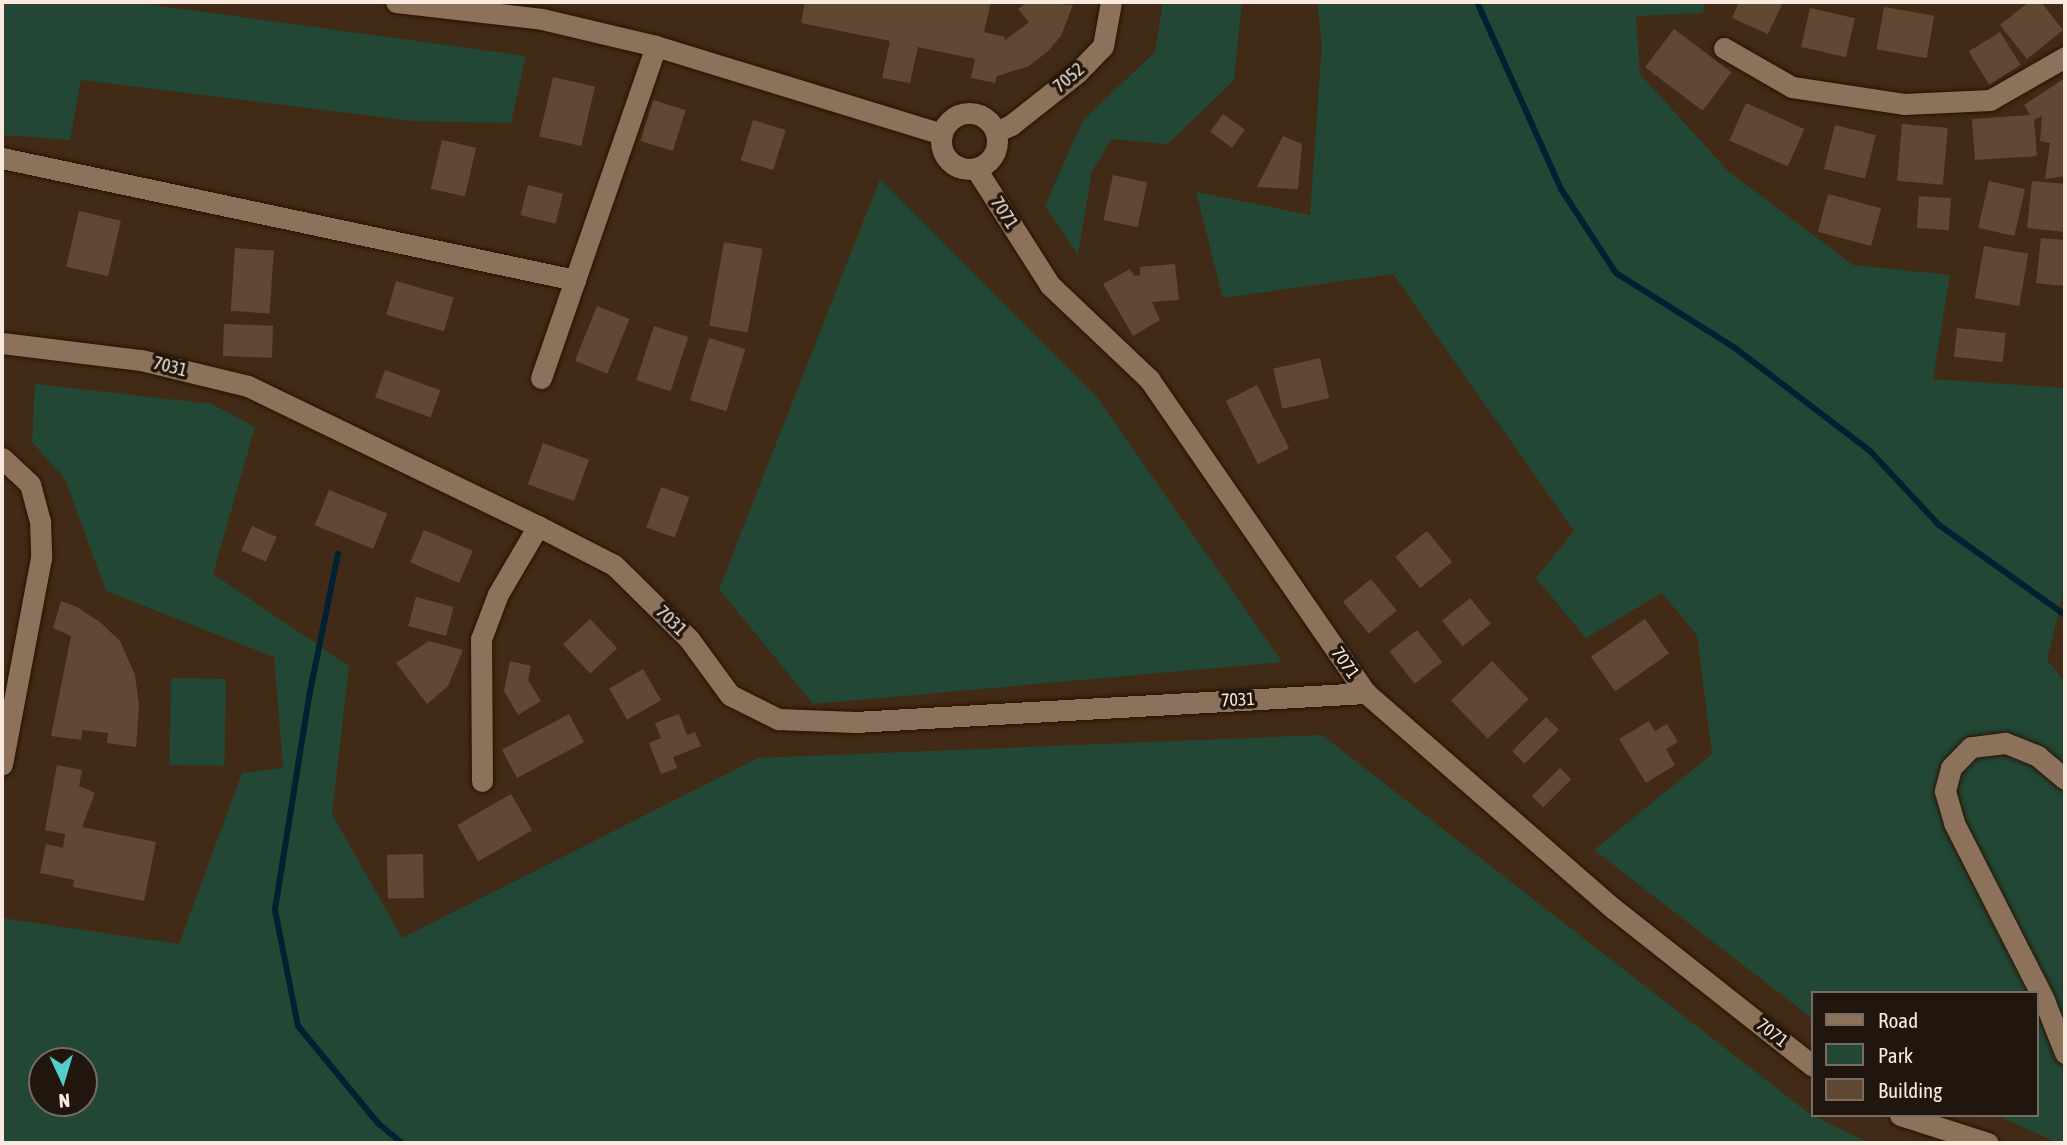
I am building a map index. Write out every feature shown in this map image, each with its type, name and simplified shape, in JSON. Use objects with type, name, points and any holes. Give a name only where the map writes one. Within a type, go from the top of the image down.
[{"type":"street","points":[[396,2],[542,19],[656,46],[942,134]]},
{"type":"street","name":"7052","points":[[996,132],[1012,125],[1077,73],[1103,46],[1111,2]]},
{"type":"street","points":[[541,378],[656,46]]},
{"type":"street","points":[[1724,48],[1792,87],[1904,104],[1990,100],[2065,57]]},
{"type":"street","points":[[967,113],[984,117],[996,132],[997,147],[993,156],[976,169],[957,167],[950,162],[941,144],[942,134],[951,119],[967,113]]},
{"type":"street","points":[[2,158],[575,280]]},
{"type":"street","name":"7071","points":[[976,169],[1050,285],[1149,380],[1366,693],[1614,909],[1812,1065]]},
{"type":"street","name":"7031","points":[[2,343],[141,359],[248,386],[538,526],[614,565],[690,639],[730,695],[778,719],[855,722],[1366,693]]},
{"type":"street","points":[[2,458],[30,484],[40,521],[41,558],[2,764]]},
{"type":"street","points":[[482,781],[481,639],[498,594],[538,526]]},
{"type":"street","points":[[2065,779],[2038,756],[2005,743],[1971,747],[1951,768],[1945,791],[1955,823],[2045,1000],[2065,1053]]},
{"type":"street","points":[[1906,1117],[1988,1143]]},
{"type":"green space","points":[[2,2],[131,2],[526,56],[511,123],[413,121],[81,80],[70,140],[2,135]]},
{"type":"green space","points":[[1163,2],[1242,2],[1234,80],[1168,144],[1112,139],[1092,171],[1078,255],[1045,206],[1083,120],[1155,52]]},
{"type":"green space","points":[[1317,2],[1705,2],[1703,13],[1636,16],[1640,74],[1728,171],[1853,265],[1950,275],[1933,379],[2065,388],[2065,586],[2047,660],[2065,682],[2065,1143],[2058,1143],[2000,1117],[2039,1117],[2039,991],[1812,991],[1812,1018],[1594,850],[1712,754],[1697,635],[1662,593],[1586,638],[1536,578],[1574,531],[1393,274],[1223,298],[1196,192],[1310,215],[1322,43]]},
{"type":"green space","points":[[880,179],[1096,396],[1282,662],[813,704],[719,589]]},
{"type":"green space","points":[[35,384],[212,404],[255,427],[213,574],[349,666],[332,814],[402,938],[758,758],[1322,735],[1812,1117],[1869,1143],[2,1143],[2,918],[179,944],[242,773],[283,768],[274,657],[106,591],[65,479],[32,442]]},
{"type":"green space","points":[[171,678],[226,679],[224,766],[169,765]]},
{"type":"building","points":[[805,2],[991,2],[984,32],[1005,37],[1004,41],[1029,22],[1018,9],[1027,2],[1073,5],[1061,36],[1048,51],[1029,66],[997,76],[995,83],[971,78],[975,59],[918,47],[910,83],[882,78],[890,41],[801,23]]},
{"type":"building","points":[[1739,2],[1783,2],[1768,34],[1732,18]]},
{"type":"building","points":[[2029,2],[2041,2],[2063,30],[2027,59],[2000,25]]},
{"type":"building","points":[[1884,7],[1934,16],[1927,58],[1877,49]]},
{"type":"building","points":[[1810,8],[1855,18],[1846,57],[1801,47]]},
{"type":"building","points":[[1674,29],[1732,72],[1703,111],[1645,67]]},
{"type":"building","points":[[2000,32],[2021,65],[1989,85],[1969,52]]},
{"type":"building","points":[[553,77],[595,87],[581,146],[539,136]]},
{"type":"building","points":[[2065,78],[2065,176],[2045,179],[2050,143],[2040,141],[2042,116],[2034,120],[2037,156],[1975,160],[1972,119],[2030,115],[2024,105]]},
{"type":"building","points":[[653,100],[686,110],[673,151],[640,141]]},
{"type":"building","points":[[1746,103],[1804,129],[1788,166],[1729,140]]},
{"type":"building","points":[[1223,114],[1245,130],[1232,148],[1210,132]]},
{"type":"building","points":[[753,120],[786,130],[773,170],[741,160]]},
{"type":"building","points":[[1902,124],[1948,128],[1943,185],[1897,181]]},
{"type":"building","points":[[1835,125],[1876,135],[1865,179],[1824,169]]},
{"type":"building","points":[[1283,136],[1302,144],[1298,189],[1257,187]]},
{"type":"building","points":[[442,140],[476,148],[465,197],[431,189]]},
{"type":"building","points":[[1113,175],[1147,182],[1138,227],[1103,220]]},
{"type":"building","points":[[1989,181],[2025,189],[2014,236],[1978,228]]},
{"type":"building","points":[[2032,181],[2065,184],[2065,232],[2027,228]]},
{"type":"building","points":[[528,185],[563,194],[555,224],[521,215]]},
{"type":"building","points":[[1828,194],[1881,208],[1871,246],[1818,232]]},
{"type":"building","points":[[1919,196],[1951,198],[1949,230],[1917,228]]},
{"type":"building","points":[[79,211],[121,221],[108,276],[66,267]]},
{"type":"building","points":[[2041,238],[2065,240],[2065,286],[2036,283]]},
{"type":"building","points":[[724,242],[762,249],[748,332],[709,326]]},
{"type":"building","points":[[1984,246],[2028,254],[2019,306],[1975,298]]},
{"type":"building","points":[[235,248],[274,251],[270,314],[231,311]]},
{"type":"building","points":[[1175,264],[1179,300],[1152,302],[1160,320],[1133,336],[1103,284],[1130,269],[1134,276],[1140,275],[1140,267]]},
{"type":"building","points":[[396,281],[454,298],[444,331],[386,315]]},
{"type":"building","points":[[597,306],[629,319],[607,374],[575,361]]},
{"type":"building","points":[[224,324],[273,326],[272,358],[223,356]]},
{"type":"building","points":[[654,326],[688,337],[671,391],[636,380]]},
{"type":"building","points":[[1957,328],[2006,333],[2003,362],[1954,357]]},
{"type":"building","points":[[709,338],[745,349],[726,411],[690,400]]},
{"type":"building","points":[[1320,358],[1329,398],[1282,409],[1273,369]]},
{"type":"building","points":[[385,370],[440,390],[431,417],[375,397]]},
{"type":"building","points":[[1257,385],[1289,448],[1258,464],[1226,401]]},
{"type":"building","points":[[543,443],[589,460],[574,501],[528,484]]},
{"type":"building","points":[[661,487],[689,497],[674,538],[646,527]]},
{"type":"building","points":[[329,490],[387,514],[373,549],[315,525]]},
{"type":"building","points":[[252,526],[277,537],[266,562],[241,551]]},
{"type":"building","points":[[424,530],[473,551],[459,583],[410,562]]},
{"type":"building","points":[[1427,531],[1452,562],[1420,588],[1395,557]]},
{"type":"building","points":[[1371,579],[1397,611],[1369,634],[1343,602]]},
{"type":"building","points":[[416,597],[454,607],[446,636],[408,626]]},
{"type":"building","points":[[1470,598],[1491,624],[1463,646],[1442,621]]},
{"type":"building","points":[[61,601],[77,607],[101,623],[120,641],[135,675],[139,705],[136,747],[107,743],[108,733],[82,730],[81,740],[51,736],[71,636],[53,628]]},
{"type":"building","points":[[590,619],[617,648],[590,673],[563,644]]},
{"type":"building","points":[[1645,619],[1669,653],[1615,691],[1591,657]]},
{"type":"building","points":[[1417,630],[1442,662],[1415,684],[1389,652]]},
{"type":"building","points":[[429,641],[463,650],[448,686],[427,704],[396,663]]},
{"type":"building","points":[[510,661],[531,666],[528,680],[541,701],[518,715],[504,691]]},
{"type":"building","points":[[1492,661],[1529,699],[1488,739],[1451,701]]},
{"type":"building","points":[[643,669],[661,700],[627,720],[609,688]]},
{"type":"building","points":[[569,714],[584,742],[517,778],[502,750]]},
{"type":"building","points":[[679,714],[687,735],[695,732],[701,746],[673,757],[677,768],[661,774],[649,743],[661,738],[655,723]]},
{"type":"building","points":[[1546,717],[1559,730],[1525,764],[1512,751]]},
{"type":"building","points":[[1649,721],[1655,731],[1667,724],[1678,742],[1666,749],[1675,765],[1646,783],[1619,739]]},
{"type":"building","points":[[57,765],[82,770],[79,786],[95,793],[82,827],[156,842],[144,901],[73,887],[74,880],[40,873],[46,844],[63,848],[65,834],[45,830]]},
{"type":"building","points":[[1560,768],[1571,779],[1543,808],[1532,796]]},
{"type":"building","points":[[511,794],[532,830],[478,861],[457,825]]},
{"type":"building","points":[[423,854],[424,898],[388,899],[387,855]]},
{"type":"waterway","points":[[1477,2],[1561,189],[1616,273],[1735,348],[1870,451],[1939,525],[2065,615]]},
{"type":"waterway","points":[[338,554],[309,697],[275,910],[298,1026],[378,1123],[402,1143]]}]
